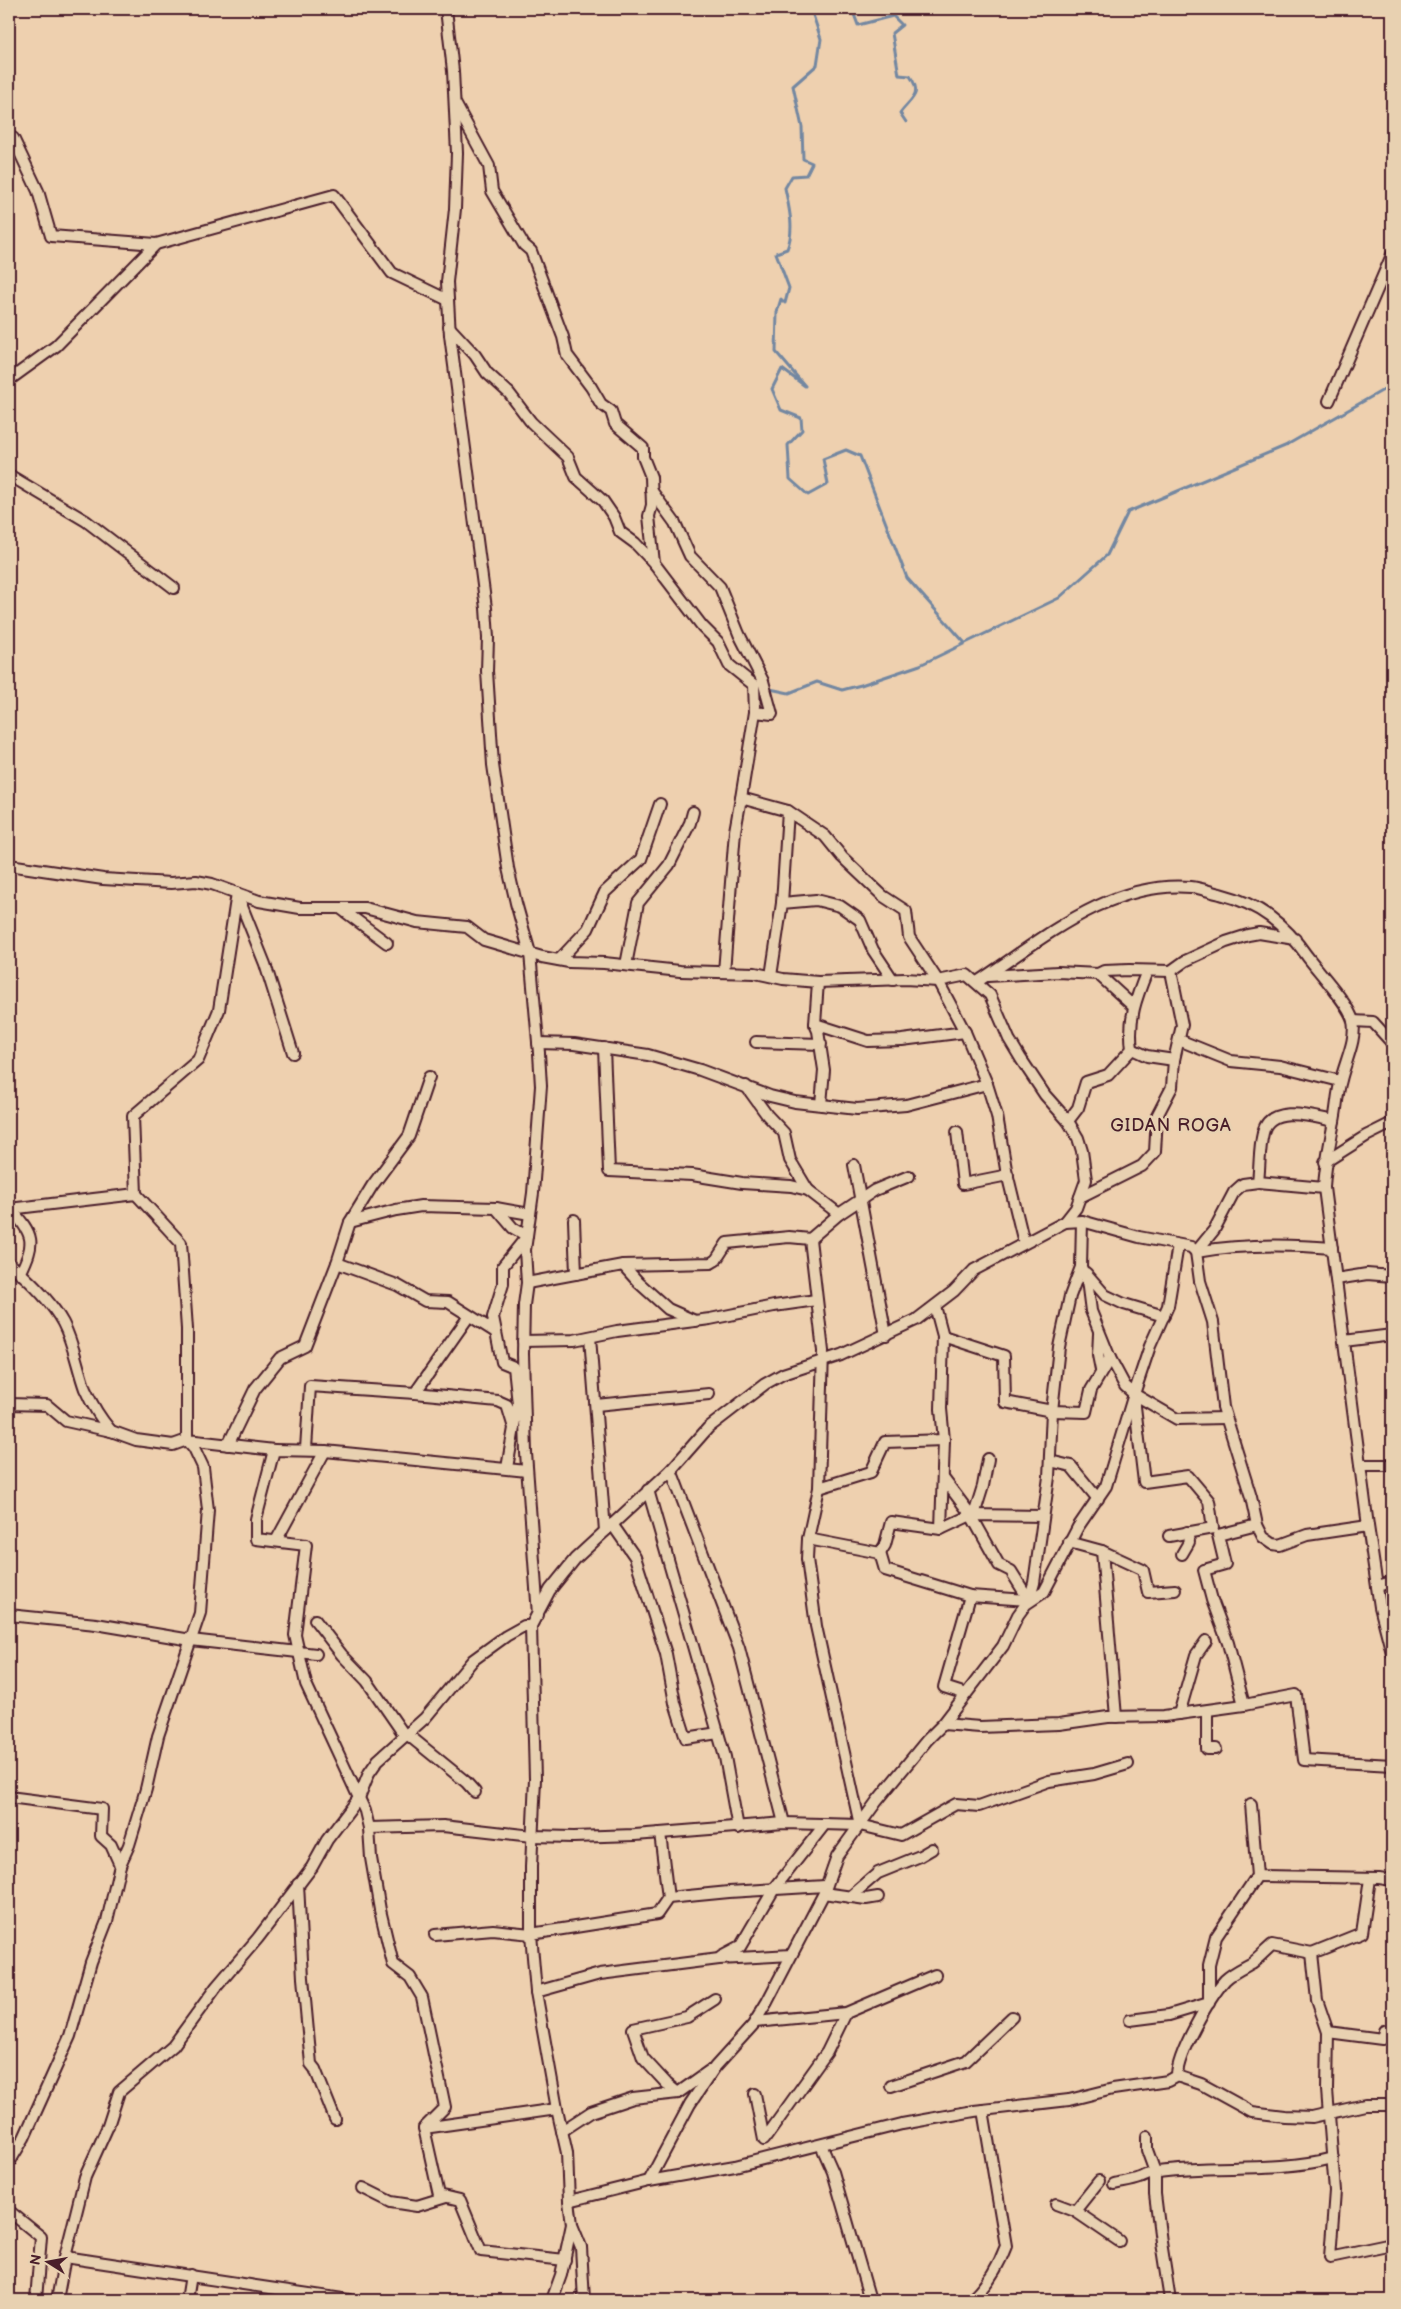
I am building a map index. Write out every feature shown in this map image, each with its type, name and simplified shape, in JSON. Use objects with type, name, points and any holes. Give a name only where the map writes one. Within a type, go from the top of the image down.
[{"type":"street","points":[[446,9],[453,71],[456,163],[455,209],[447,282],[449,327],[486,608],[488,638],[487,671],[493,765],[508,868],[530,953],[541,1086],[525,1250],[527,1283],[523,1341],[527,1471],[538,1615]]},
{"type":"street","points":[[454,102],[489,166],[492,191],[524,245],[531,252],[563,337],[567,355],[601,404],[611,411],[615,424],[643,448],[643,457],[652,477],[652,505],[649,516],[654,564]]},
{"type":"street","points":[[13,138],[38,191],[51,236],[156,244],[334,195],[392,273],[448,300]]},
{"type":"street","points":[[9,380],[56,346],[156,244]]},
{"type":"street","points":[[1329,401],[1392,255]]},
{"type":"street","points":[[449,327],[475,355],[487,373],[509,393],[531,422],[568,457],[576,477],[603,502],[614,517],[620,532],[635,544],[654,564],[702,626],[718,642],[729,665],[754,685],[755,712],[735,831],[724,972]]},
{"type":"street","points":[[9,475],[86,521],[174,588]]},
{"type":"street","points":[[651,490],[675,522],[690,556],[720,587],[739,634],[763,681],[772,714],[755,712]]},
{"type":"street","points":[[741,798],[788,812],[825,836],[842,857],[882,896],[906,910],[909,938],[938,981],[964,1032],[987,1084],[997,1116],[1008,1175],[1024,1243]]},
{"type":"street","points":[[559,960],[588,929],[605,892],[641,859],[660,804]]},
{"type":"street","points":[[626,965],[638,903],[669,865],[690,823],[693,812]]},
{"type":"street","points":[[771,976],[782,903],[788,812]]},
{"type":"street","points":[[9,865],[103,879],[170,882],[196,881],[212,884],[259,901],[300,908],[366,908],[418,922],[467,926],[484,940],[559,960],[626,965],[680,972],[756,973],[783,980],[818,982],[938,981],[967,975],[990,995],[1008,1039],[1032,1078],[1068,1121],[1078,1138],[1086,1180],[1076,1208],[1065,1222]]},
{"type":"street","points":[[977,982],[1059,927],[1096,906],[1153,890],[1192,887],[1230,897],[1267,912],[1296,939],[1346,1008],[1353,1021],[1350,1045],[1340,1080],[1325,1162],[1324,1188],[1368,1526],[1377,1586],[1392,1653]]},
{"type":"street","points":[[237,894],[265,964],[293,1053]]},
{"type":"street","points":[[9,2163],[24,2138],[70,2036],[92,1962],[107,1921],[120,1865],[129,1845],[146,1789],[158,1736],[200,1613],[208,1510],[203,1467],[194,1448],[187,1440],[188,1329],[181,1243],[136,1194],[133,1116],[198,1060],[219,1010],[237,894]]},
{"type":"street","points":[[782,903],[816,900],[840,906],[860,920],[873,950],[893,980]]},
{"type":"street","points":[[340,908],[387,942]]},
{"type":"street","points":[[987,976],[1058,972],[1098,974],[1104,971],[1171,971],[1185,961],[1226,942],[1248,935],[1259,933],[1296,939]]},
{"type":"street","points":[[1132,1049],[1129,1031],[1133,1006],[1147,971]]},
{"type":"street","points":[[1080,1197],[1142,1166],[1152,1157],[1156,1147],[1157,1116],[1172,1087],[1174,1060],[1182,1022],[1171,971]]},
{"type":"street","points":[[1098,974],[1133,1006]]},
{"type":"street","points":[[818,982],[814,1024],[821,1044],[824,1070],[821,1104]]},
{"type":"street","points":[[1353,1021],[1373,1022],[1392,1043]]},
{"type":"street","points":[[814,1024],[868,1041],[902,1040],[964,1032]]},
{"type":"street","points":[[1179,1040],[1230,1061],[1280,1066],[1340,1080]]},
{"type":"street","points":[[756,1042],[821,1044]]},
{"type":"street","points":[[538,1043],[574,1044],[648,1055],[745,1085],[770,1096],[857,1109],[906,1104],[987,1084]]},
{"type":"street","points":[[604,1048],[609,1171],[692,1175],[742,1183],[791,1186],[808,1190]]},
{"type":"street","points":[[1068,1121],[1078,1108],[1086,1082],[1108,1074],[1132,1049]]},
{"type":"street","points":[[1132,1049],[1147,1056],[1174,1060]]},
{"type":"street","points":[[228,1446],[256,1389],[280,1358],[305,1346],[337,1263],[350,1222],[372,1186],[409,1136],[430,1076]]},
{"type":"street","points":[[745,1085],[767,1115],[784,1133],[790,1160],[808,1190],[839,1214]]},
{"type":"street","points":[[1258,1182],[1263,1131],[1271,1119],[1291,1112],[1334,1121]]},
{"type":"street","points":[[1325,1162],[1366,1136],[1392,1123]]},
{"type":"street","points":[[956,1132],[963,1184],[1008,1175]]},
{"type":"street","points":[[854,1165],[886,1335]]},
{"type":"street","points":[[527,1283],[624,1265],[711,1263],[716,1260],[726,1243],[789,1237],[810,1239],[839,1214],[875,1190],[909,1176]]},
{"type":"street","points":[[1196,1252],[1214,1230],[1234,1192],[1243,1184],[1258,1182],[1324,1188]]},
{"type":"street","points":[[10,1209],[136,1194]]},
{"type":"street","points":[[350,1222],[421,1206],[496,1208],[530,1214]]},
{"type":"street","points":[[496,1208],[513,1228],[527,1236]]},
{"type":"street","points":[[10,1209],[27,1228],[32,1249],[20,1274]]},
{"type":"street","points":[[574,1220],[576,1274]]},
{"type":"street","points":[[648,2181],[690,2104],[715,2067],[755,2022],[824,1890],[837,1856],[926,1740],[943,1724],[1004,1646],[1018,1615],[1029,1600],[1034,1583],[1050,1461],[1052,1411],[1059,1347],[1070,1296],[1081,1267],[1082,1221]]},
{"type":"street","points":[[584,2300],[581,2247],[572,2224],[567,2153],[556,2109],[536,1992],[531,1934],[532,1836],[535,1778],[531,1626],[550,1590],[575,1559],[671,1470],[708,1428],[765,1384],[783,1374],[821,1363],[916,1320],[954,1291],[974,1270],[1065,1222],[1082,1221],[1191,1248],[1196,1252],[1200,1281],[1213,1322],[1218,1381],[1226,1418],[1257,1525],[1263,1537],[1273,1544],[1280,1546],[1307,1535],[1368,1526]]},
{"type":"street","points":[[507,1468],[518,1404],[514,1367],[502,1362],[494,1331],[493,1317],[503,1284],[503,1266],[527,1236]]},
{"type":"street","points":[[810,1239],[823,1351],[821,1363],[819,1488],[808,1539],[807,1559],[816,1626],[860,1825]]},
{"type":"street","points":[[1196,1252],[1230,1246],[1286,1244],[1332,1248]]},
{"type":"street","points":[[1043,1516],[972,1515],[941,1528],[891,1522],[885,1545],[880,1553],[885,1570],[970,1596],[1029,1600],[1044,1592],[1069,1542],[1106,1486],[1150,1346],[1168,1306],[1178,1245]]},
{"type":"street","points":[[9,1263],[49,1304],[62,1322],[78,1362],[84,1387],[97,1414],[111,1431]]},
{"type":"street","points":[[337,1263],[397,1286],[425,1301],[448,1302],[494,1331]]},
{"type":"street","points":[[624,1265],[639,1283],[668,1309],[696,1321]]},
{"type":"street","points":[[1081,1267],[1087,1280],[1091,1310],[1098,1331],[1125,1386],[1134,1394],[1177,1419],[1226,1418]]},
{"type":"street","points":[[1081,1267],[1104,1295],[1124,1304],[1164,1316]]},
{"type":"street","points":[[1336,1279],[1366,1274],[1392,1276]]},
{"type":"street","points":[[523,1341],[574,1340],[816,1300]]},
{"type":"street","points":[[935,1306],[943,1336],[941,1408],[944,1440],[941,1528]]},
{"type":"street","points":[[416,1393],[469,1316]]},
{"type":"street","points":[[1098,1331],[1098,1355],[1101,1370]]},
{"type":"street","points":[[1344,1341],[1392,1335]]},
{"type":"street","points":[[943,1336],[1004,1356],[1005,1402],[1052,1411],[1086,1412],[1091,1390],[1101,1370],[1110,1358]]},
{"type":"street","points":[[590,1337],[609,1527],[635,1556],[666,1654],[675,1703],[686,1738],[718,1733]]},
{"type":"street","points":[[306,1449],[310,1386],[498,1401],[507,1405],[514,1428]]},
{"type":"street","points":[[596,1406],[709,1394]]},
{"type":"street","points":[[1134,1394],[1144,1482],[1188,1476],[1209,1501],[1225,1564],[1204,1570],[1212,1600],[1228,1643],[1244,1705]]},
{"type":"street","points":[[9,1404],[46,1405],[66,1421],[111,1431],[136,1440],[173,1445],[187,1440],[228,1446],[274,1450],[306,1449],[527,1471]]},
{"type":"street","points":[[819,1488],[871,1472],[885,1442],[944,1440]]},
{"type":"street","points":[[274,1450],[256,1519],[256,1539],[306,1545],[295,1635],[306,1684],[359,1798],[369,1828],[371,1858],[393,1964],[410,1977],[422,1997],[445,2107],[424,2128]]},
{"type":"street","points":[[276,1541],[325,1451]]},
{"type":"street","points":[[972,1515],[984,1486],[988,1458]]},
{"type":"street","points":[[1050,1461],[1071,1466],[1098,1499]]},
{"type":"street","points":[[1360,1466],[1392,1464]]},
{"type":"street","points":[[671,1470],[739,1648],[784,1823]]},
{"type":"street","points":[[943,1478],[972,1515],[999,1565],[1011,1571],[1029,1600]]},
{"type":"street","points":[[648,1490],[725,1757],[738,1828]]},
{"type":"street","points":[[1168,1536],[1187,1532],[1216,1531],[1257,1525]]},
{"type":"street","points":[[1182,1554],[1189,1542],[1187,1532]]},
{"type":"street","points":[[808,1539],[880,1553]]},
{"type":"street","points":[[1069,1542],[1102,1551],[1143,1570],[1148,1592],[1174,1590]]},
{"type":"street","points":[[1102,1551],[1116,1717]]},
{"type":"street","points":[[1377,1586],[1392,1582]]},
{"type":"street","points":[[966,1694],[944,1687],[970,1596]]},
{"type":"street","points":[[9,1615],[96,1624],[191,1640],[316,1654]]},
{"type":"street","points":[[315,1620],[342,1655],[367,1681],[406,1735],[466,1782],[475,1792]]},
{"type":"street","points":[[57,2300],[65,2257],[85,2177],[108,2126],[119,2092],[173,2046],[216,1986],[238,1963],[312,1867],[327,1840],[359,1798],[369,1773],[378,1760],[425,1718],[473,1660],[506,1636],[524,1626],[531,1626]]},
{"type":"street","points":[[1179,1714],[1196,1655],[1206,1641]]},
{"type":"street","points":[[943,1724],[980,1727],[1059,1724],[1116,1717],[1207,1711],[1296,1695],[1304,1760],[1392,1765]]},
{"type":"street","points":[[1207,1711],[1208,1749],[1216,1749]]},
{"type":"street","points":[[369,1828],[443,1826],[532,1836],[573,1837],[738,1828],[784,1823],[860,1825],[901,1835],[956,1804],[979,1806],[1049,1781],[1094,1774],[1128,1764]]},
{"type":"street","points":[[9,1797],[102,1809],[101,1836],[111,1845],[120,1865]]},
{"type":"street","points":[[1209,2003],[1209,1965],[1216,1937],[1257,1876],[1250,1804]]},
{"type":"street","points":[[719,1959],[740,1947],[774,1889],[826,1824]]},
{"type":"street","points":[[435,1936],[493,1930],[531,1934],[657,1914],[668,1898],[660,1833]]},
{"type":"street","points":[[850,1897],[878,1873],[920,1856],[932,1849]]},
{"type":"street","points":[[1257,1876],[1392,1880]]},
{"type":"street","points":[[1177,2076],[1177,2069],[1191,2036],[1209,2003],[1226,1979],[1254,1961],[1272,1945],[1312,1953],[1362,1933],[1370,1879]]},
{"type":"street","points":[[298,1884],[303,1978],[311,2064],[315,2069],[335,2119]]},
{"type":"street","points":[[668,1898],[774,1889],[824,1890],[866,1899],[878,1897]]},
{"type":"street","points":[[1312,1953],[1317,2000],[1328,2032],[1327,2090],[1335,2191],[1330,2257],[1392,2244]]},
{"type":"street","points":[[536,1992],[600,1974],[719,1959],[791,1955]]},
{"type":"street","points":[[755,2022],[846,2013],[935,1975]]},
{"type":"street","points":[[678,2092],[643,2058],[633,2029],[687,2017],[714,1999]]},
{"type":"street","points":[[1130,2020],[1169,2014],[1209,2003]]},
{"type":"street","points":[[756,2094],[764,2140],[827,2052],[846,2013]]},
{"type":"street","points":[[891,2086],[966,2061],[1012,2017]]},
{"type":"street","points":[[1328,2032],[1382,2039],[1384,2031],[1392,2030]]},
{"type":"street","points":[[562,2131],[591,2112],[634,2098],[678,2092],[715,2067]]},
{"type":"street","points":[[569,2201],[648,2181],[735,2166],[902,2124],[983,2110],[1069,2100],[1113,2089],[1168,2081],[1177,2076],[1201,2084],[1252,2112],[1312,2118],[1365,2106],[1392,2105]]},
{"type":"street","points":[[424,2128],[556,2109]]},
{"type":"street","points":[[971,2300],[987,2284],[999,2264],[1006,2246],[983,2110]]},
{"type":"street","points":[[424,2128],[439,2195],[460,2200],[481,2251],[565,2260]]},
{"type":"street","points":[[1147,2137],[1147,2150],[1155,2172],[1155,2194],[1160,2242],[1170,2300]]},
{"type":"street","points":[[821,2145],[836,2181],[870,2300]]},
{"type":"street","points":[[1114,2184],[1138,2179],[1155,2172],[1227,2167],[1254,2168],[1316,2162],[1333,2158]]},
{"type":"street","points":[[1075,2211],[1099,2181]]},
{"type":"street","points":[[363,2188],[391,2202],[417,2206],[447,2197]]},
{"type":"street","points":[[1056,2204],[1075,2211],[1119,2241]]},
{"type":"street","points":[[9,2211],[40,2237],[36,2300]]},
{"type":"street","points":[[552,2300],[565,2260],[572,2224]]},
{"type":"street","points":[[65,2257],[350,2300]]},
{"type":"street","points":[[187,2300],[191,2275]]},
{"type":"waterway","points":[[811,9],[821,39],[817,65],[793,86],[802,127],[803,159],[812,163],[806,175],[792,176],[785,188],[791,218],[791,234],[787,249],[776,253],[789,288],[785,303],[781,299],[777,312],[776,352],[805,386],[782,369],[772,389],[781,410],[801,418],[802,430],[788,445],[790,479],[808,495],[828,484],[823,459],[846,450],[860,456],[907,578],[964,642]]},
{"type":"waterway","points":[[852,9],[858,25],[893,16],[902,25],[892,33],[899,75],[910,76],[915,88],[914,96],[900,113],[906,122]]},
{"type":"waterway","points":[[770,689],[789,693],[817,682],[842,690],[861,685],[920,665],[1059,598],[1107,555],[1128,512],[1285,446],[1392,385]]},
{"type":"district","name":"GIDAN ROGA","points":[[1171,1125]]}]
